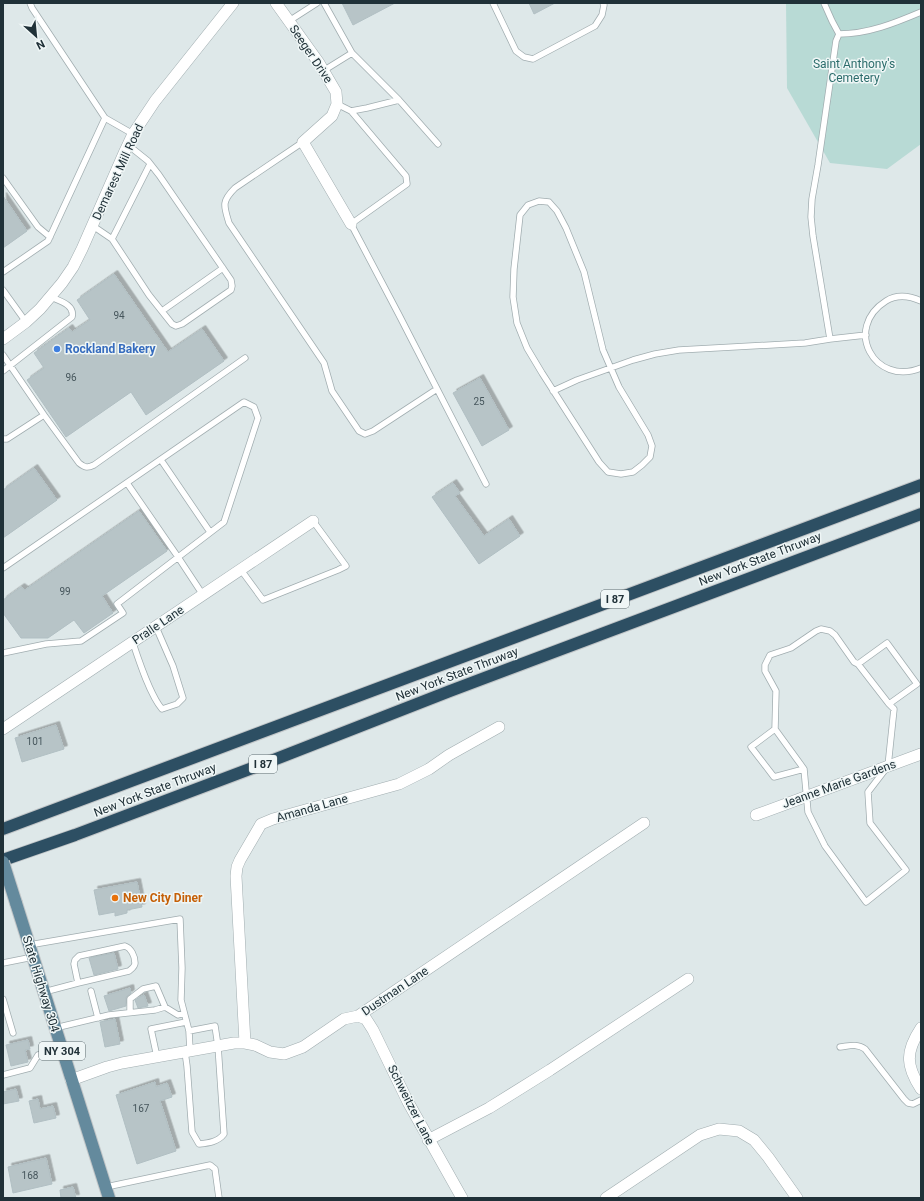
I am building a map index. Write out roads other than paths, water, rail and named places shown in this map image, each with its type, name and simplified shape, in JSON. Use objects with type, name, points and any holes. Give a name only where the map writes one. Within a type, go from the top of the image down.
[{"type":"highway","name":"New York State Thruway","points":[[3,829],[921,485]]},
{"type":"highway","name":"New York State Thruway","points":[[3,861],[263,764],[450,690],[921,514]]},
{"type":"highway","points":[[3,822],[76,802]]},
{"type":"highway","points":[[3,868],[74,835]]},
{"type":"main road","name":"State Highway 304","points":[[3,861],[71,1080],[108,1192]]},
{"type":"street","name":"Demarest Mill Road","points":[[3,339],[26,322],[51,297],[73,267],[134,134],[156,101],[233,3]]},
{"type":"street","name":"Seeger Drive","points":[[276,3],[324,71],[336,92],[337,104]]},
{"type":"street","points":[[337,104],[332,116],[303,142],[351,224]]},
{"type":"street","name":"Pralle Lane","points":[[3,729],[314,521]]},
{"type":"street","name":"Amanda Lane","points":[[245,1043],[236,876],[240,860],[261,824],[273,819],[399,784],[429,769],[449,755],[499,726]]},
{"type":"street","name":"Jeanne Marie Gardens","points":[[756,815],[921,754]]},
{"type":"street","name":"Dustman Lane","points":[[71,1080],[107,1067],[218,1046],[245,1043],[270,1052],[284,1054],[303,1047],[344,1019],[358,1016],[644,823]]},
{"type":"street","points":[[428,1140],[489,1108],[550,1070],[688,979]]},
{"type":"street","name":"Schweitzer Lane","points":[[358,1016],[366,1019],[373,1030],[428,1140],[462,1198]]},
{"type":"street","points":[[921,1028],[913,1041],[909,1057],[912,1074],[921,1089]]},
{"type":"street","points":[[606,1198],[700,1135],[719,1129],[739,1131],[754,1140],[797,1198]]},
{"type":"lane","points":[[30,3],[105,118],[134,134]]},
{"type":"lane","points":[[289,20],[317,3]]},
{"type":"lane","points":[[324,3],[352,53],[399,100],[438,144]]},
{"type":"lane","points":[[493,3],[516,51],[524,57],[532,59],[595,26],[602,15],[603,3]]},
{"type":"lane","points":[[824,3],[839,34]]},
{"type":"lane","points":[[839,34],[852,34],[873,30],[921,12]]},
{"type":"lane","points":[[830,339],[811,217],[812,199],[836,41],[839,34]]},
{"type":"lane","points":[[324,71],[352,53]]},
{"type":"lane","points":[[351,111],[399,100]]},
{"type":"lane","points":[[337,104],[351,111],[406,176],[407,184],[351,224],[486,484]]},
{"type":"lane","points":[[3,272],[48,241],[105,118]]},
{"type":"lane","points":[[303,142],[235,188],[226,196],[224,208],[229,223],[324,363],[332,391],[359,431],[366,434],[373,431],[437,389]]},
{"type":"lane","points":[[93,226],[112,239],[149,295],[172,324],[176,326],[182,324],[231,290],[231,280],[159,175],[148,161],[128,145]]},
{"type":"lane","points":[[112,239],[150,164]]},
{"type":"lane","points":[[3,178],[38,226],[50,237]]},
{"type":"lane","points":[[539,201],[550,202],[557,211],[566,228],[584,272],[603,350],[619,388],[648,435],[652,446],[650,457],[633,472],[620,474],[608,472],[599,462],[553,391],[527,348],[517,323],[513,297],[514,269],[520,215],[528,205],[539,201]]},
{"type":"lane","points":[[162,311],[223,268]]},
{"type":"lane","points":[[3,290],[26,322]]},
{"type":"lane","points":[[921,301],[914,298],[901,296],[889,299],[878,306],[870,315],[866,326],[869,350],[875,360],[885,368],[897,372],[909,372],[921,368]]},
{"type":"lane","points":[[3,371],[72,317],[73,313],[71,308],[51,297]]},
{"type":"lane","points":[[3,302],[9,298]]},
{"type":"lane","points":[[553,391],[576,380],[655,354],[680,350],[805,343],[866,335]]},
{"type":"lane","points":[[3,355],[44,415],[79,463],[84,467],[94,465],[245,358]]},
{"type":"lane","points":[[3,568],[244,402],[254,407],[258,418],[224,522],[116,604],[123,613],[80,641],[46,644],[3,653]]},
{"type":"lane","points":[[3,439],[7,439],[44,415]]},
{"type":"lane","points":[[161,460],[210,532]]},
{"type":"lane","points":[[127,483],[178,556],[203,595]]},
{"type":"lane","points":[[241,570],[263,600],[346,566],[314,521]]},
{"type":"lane","points":[[133,643],[156,703],[162,709],[177,704],[183,698],[173,666],[156,627]]},
{"type":"lane","points":[[826,629],[835,635],[854,662],[858,664],[889,704],[894,709],[888,766],[868,792],[870,823],[906,870],[866,902],[825,846],[808,812],[804,769],[775,729],[776,691],[765,671],[765,665],[770,656],[791,648],[816,631],[826,629]]},
{"type":"lane","points":[[858,664],[887,643],[917,684],[889,704]]},
{"type":"lane","points":[[775,729],[751,747],[774,777],[804,769]]},
{"type":"lane","points":[[29,945],[180,919],[182,968],[181,1000],[189,1031],[188,1066],[192,1132],[199,1144],[210,1143],[221,1138],[224,1134],[218,1046],[215,1026],[189,1031]]},
{"type":"lane","points":[[44,992],[129,972],[134,968],[135,964],[129,948],[125,946],[79,956],[75,960],[74,964],[78,983]]},
{"type":"lane","points":[[3,963],[33,957]]},
{"type":"lane","points":[[130,1012],[130,999],[143,989],[156,986],[165,1007],[178,1015],[184,1013]]},
{"type":"lane","points":[[91,991],[98,1018]]},
{"type":"lane","points":[[3,999],[13,1033]]},
{"type":"lane","points":[[55,1028],[109,1015],[155,1010],[165,1007]]},
{"type":"lane","points":[[157,1057],[151,1029],[186,1022]]},
{"type":"lane","points":[[840,1047],[856,1045],[861,1046],[908,1103],[913,1104],[921,1100]]},
{"type":"lane","points":[[3,1075],[30,1068],[38,1055],[62,1049]]},
{"type":"lane","points":[[108,1192],[210,1165],[215,1170],[219,1198]]},
{"type":"place","name":"Rockland Bakery","points":[[57,349]]},
{"type":"place","name":"New City Diner","points":[[115,898]]},
{"type":"park label","name":"Saint Anthony's Cemetery","points":[[854,71]]}]
